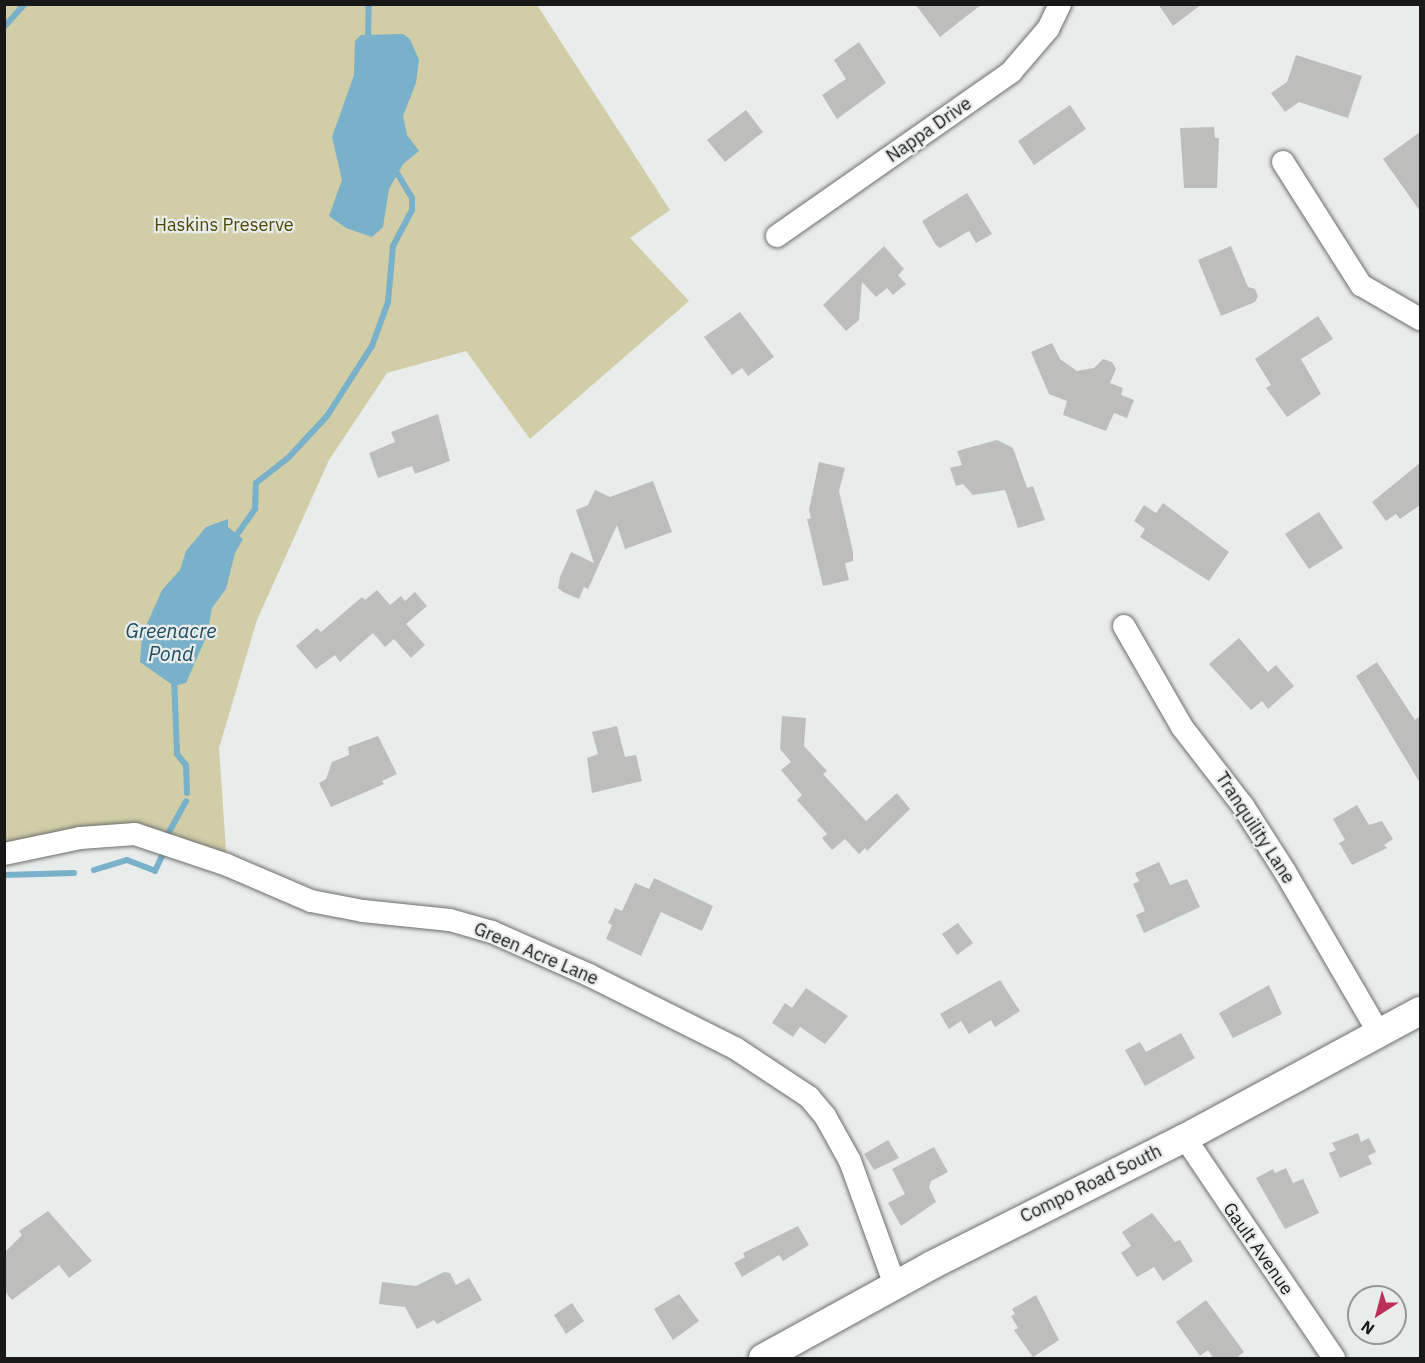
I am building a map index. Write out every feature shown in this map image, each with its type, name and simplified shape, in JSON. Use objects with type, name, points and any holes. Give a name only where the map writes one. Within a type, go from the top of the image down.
[{"type":"main road","name":"Compo Road South","points":[[763,1359],[895,1285],[1185,1138],[1380,1035],[1420,1011]]},
{"type":"street","name":"Nappa Drive","points":[[777,236],[1011,72],[1048,29],[1060,4]]},
{"type":"street","points":[[1283,162],[1361,285],[1420,319]]},
{"type":"street","name":"Tranquility Lane","points":[[1124,626],[1182,727],[1244,806],[1380,1035]]},
{"type":"street","name":"Green Acre Lane","points":[[4,855],[80,838],[135,834],[227,865],[311,901],[363,911],[450,920],[492,932],[590,975],[735,1048],[809,1097],[825,1116],[850,1161],[895,1285]]},
{"type":"street","name":"Gault Avenue","points":[[1185,1138],[1334,1359]]},
{"type":"green space","name":"Haskins Preserve","points":[[5,5],[537,5],[670,210],[630,238],[689,301],[530,439],[466,351],[387,373],[329,460],[257,620],[219,748],[227,865],[108,834],[5,854]]},
{"type":"water","points":[[403,34],[410,39],[419,60],[416,83],[403,116],[407,135],[419,151],[403,164],[389,189],[383,227],[372,237],[346,228],[329,216],[342,180],[332,137],[354,75],[355,41],[361,35]]},
{"type":"water","name":"Greenacre Pond","points":[[228,519],[228,527],[243,539],[235,553],[226,589],[212,608],[207,635],[186,683],[174,686],[140,662],[142,635],[162,590],[180,570],[186,551],[206,527]]},
{"type":"building","points":[[915,4],[982,4],[940,37]]},
{"type":"building","points":[[1158,4],[1202,4],[1173,26]]},
{"type":"building","points":[[859,42],[886,83],[837,119],[822,95],[846,79],[834,60]]},
{"type":"building","points":[[1296,55],[1362,76],[1348,118],[1299,102],[1285,112],[1271,93],[1287,82]]},
{"type":"building","points":[[1070,105],[1086,129],[1034,165],[1018,141]]},
{"type":"building","points":[[746,110],[763,132],[725,162],[707,140]]},
{"type":"building","points":[[1214,127],[1215,138],[1219,138],[1217,188],[1184,188],[1180,128]]},
{"type":"building","points":[[1420,132],[1420,211],[1383,159]]},
{"type":"building","points":[[967,193],[992,234],[976,243],[969,231],[940,248],[922,221]]},
{"type":"building","points":[[884,246],[904,269],[898,275],[906,284],[893,295],[887,288],[876,297],[862,282],[859,320],[846,331],[823,305]]},
{"type":"building","points":[[1231,246],[1248,287],[1255,289],[1258,296],[1255,302],[1221,316],[1198,260]]},
{"type":"building","points":[[740,312],[774,357],[748,376],[742,368],[732,375],[704,337]]},
{"type":"building","points":[[1318,316],[1333,339],[1301,359],[1321,394],[1287,417],[1266,388],[1271,385],[1255,359]]},
{"type":"building","points":[[1052,343],[1060,359],[1077,371],[1094,368],[1103,359],[1112,362],[1116,369],[1110,383],[1123,388],[1121,395],[1134,400],[1127,418],[1114,413],[1106,431],[1063,415],[1067,401],[1049,394],[1031,352]]},
{"type":"building","points":[[438,414],[450,461],[415,474],[412,466],[378,478],[369,453],[395,442],[391,432]]},
{"type":"building","points":[[997,440],[1013,448],[1027,488],[1033,486],[1045,520],[1018,528],[1005,490],[973,495],[963,484],[956,486],[950,468],[962,465],[957,451]]},
{"type":"building","points":[[819,462],[845,468],[839,491],[853,552],[853,561],[845,563],[849,580],[823,586],[807,519],[811,518],[809,510]]},
{"type":"building","points":[[1420,463],[1420,505],[1400,519],[1396,514],[1386,521],[1372,502]]},
{"type":"building","points":[[653,481],[672,532],[625,549],[617,525],[588,589],[584,587],[579,599],[558,588],[560,577],[571,552],[594,563],[576,510],[588,505],[595,490],[610,497]]},
{"type":"building","points":[[1163,503],[1229,552],[1209,581],[1140,537],[1145,529],[1134,521],[1144,505],[1156,513]]},
{"type":"building","points":[[1319,512],[1343,548],[1309,569],[1285,534]]},
{"type":"building","points":[[377,590],[390,605],[401,596],[405,601],[415,592],[427,606],[406,624],[425,645],[411,658],[394,639],[385,647],[373,633],[340,662],[335,655],[316,669],[296,646],[317,628],[321,632],[362,597],[365,600]]},
{"type":"building","points":[[1239,638],[1268,672],[1276,665],[1294,686],[1268,709],[1262,701],[1251,710],[1209,664]]},
{"type":"building","points":[[1377,662],[1415,720],[1420,716],[1420,783],[1356,676]]},
{"type":"building","points":[[782,716],[806,718],[804,746],[827,771],[823,774],[866,821],[897,793],[910,809],[867,851],[865,848],[859,854],[845,839],[832,850],[822,838],[827,834],[797,800],[802,795],[781,770],[791,762],[780,749]]},
{"type":"building","points":[[617,726],[625,757],[636,755],[642,781],[592,793],[587,758],[598,754],[592,732]]},
{"type":"building","points":[[378,736],[397,774],[382,781],[384,784],[331,807],[319,783],[326,779],[332,762],[349,755],[348,747]]},
{"type":"building","points":[[1357,805],[1369,825],[1382,821],[1393,839],[1384,845],[1387,848],[1352,865],[1339,843],[1345,840],[1333,819]]},
{"type":"building","points":[[1159,862],[1170,885],[1187,879],[1200,907],[1144,933],[1136,915],[1145,911],[1133,884],[1139,881],[1135,873]]},
{"type":"building","points":[[654,878],[713,906],[702,931],[661,912],[641,956],[606,939],[612,925],[608,923],[615,908],[622,911],[635,883],[649,889]]},
{"type":"building","points":[[958,923],[973,943],[957,955],[942,934]]},
{"type":"building","points":[[1000,980],[1020,1011],[995,1027],[991,1020],[969,1034],[961,1021],[949,1029],[940,1014]]},
{"type":"building","points":[[1269,985],[1282,1014],[1233,1038],[1219,1013]]},
{"type":"building","points":[[806,988],[848,1016],[825,1044],[800,1027],[793,1037],[772,1023],[785,1003],[792,1008]]},
{"type":"building","points":[[1181,1033],[1195,1058],[1145,1086],[1125,1050],[1140,1042],[1146,1052]]},
{"type":"building","points":[[1358,1133],[1361,1142],[1369,1138],[1376,1152],[1368,1156],[1372,1164],[1340,1178],[1329,1153],[1336,1150],[1332,1143]]},
{"type":"building","points":[[888,1140],[899,1158],[874,1170],[864,1154]]},
{"type":"building","points":[[934,1147],[948,1172],[931,1181],[929,1187],[936,1202],[901,1226],[888,1203],[905,1194],[892,1169]]},
{"type":"building","points":[[1286,1168],[1293,1183],[1303,1179],[1319,1213],[1285,1229],[1256,1178],[1273,1169],[1275,1173]]},
{"type":"building","points":[[48,1211],[92,1261],[69,1278],[59,1265],[12,1300],[4,1290],[4,1253],[22,1235],[19,1231]]},
{"type":"building","points":[[1152,1213],[1175,1242],[1180,1240],[1193,1261],[1163,1281],[1154,1267],[1137,1277],[1121,1253],[1131,1246],[1122,1232]]},
{"type":"building","points":[[798,1226],[809,1245],[783,1261],[779,1255],[742,1277],[734,1263],[745,1257],[743,1253]]},
{"type":"building","points":[[444,1272],[450,1273],[456,1285],[469,1278],[482,1300],[437,1324],[434,1320],[417,1329],[405,1307],[379,1304],[382,1282],[416,1286]]},
{"type":"building","points":[[679,1294],[699,1321],[673,1340],[654,1309]]},
{"type":"building","points":[[1036,1295],[1059,1340],[1033,1357],[1014,1330],[1018,1328],[1011,1316],[1015,1314],[1012,1309]]},
{"type":"building","points":[[1206,1300],[1244,1352],[1235,1359],[1214,1359],[1208,1350],[1200,1356],[1176,1322]]},
{"type":"building","points":[[572,1303],[584,1321],[566,1334],[554,1315]]},
{"type":"waterway","points":[[4,27],[25,4]]},
{"type":"waterway","points":[[368,43],[369,4]]},
{"type":"waterway","points":[[231,543],[255,509],[256,483],[289,457],[327,416],[372,346],[388,302],[393,246],[412,210],[412,198],[394,168]]},
{"type":"waterway","points":[[174,678],[177,754],[186,765],[187,793]]},
{"type":"waterway","points":[[169,832],[186,801]]},
{"type":"waterway","points":[[94,870],[127,860],[155,871],[163,854]]},
{"type":"waterway","points":[[4,875],[74,873]]}]
